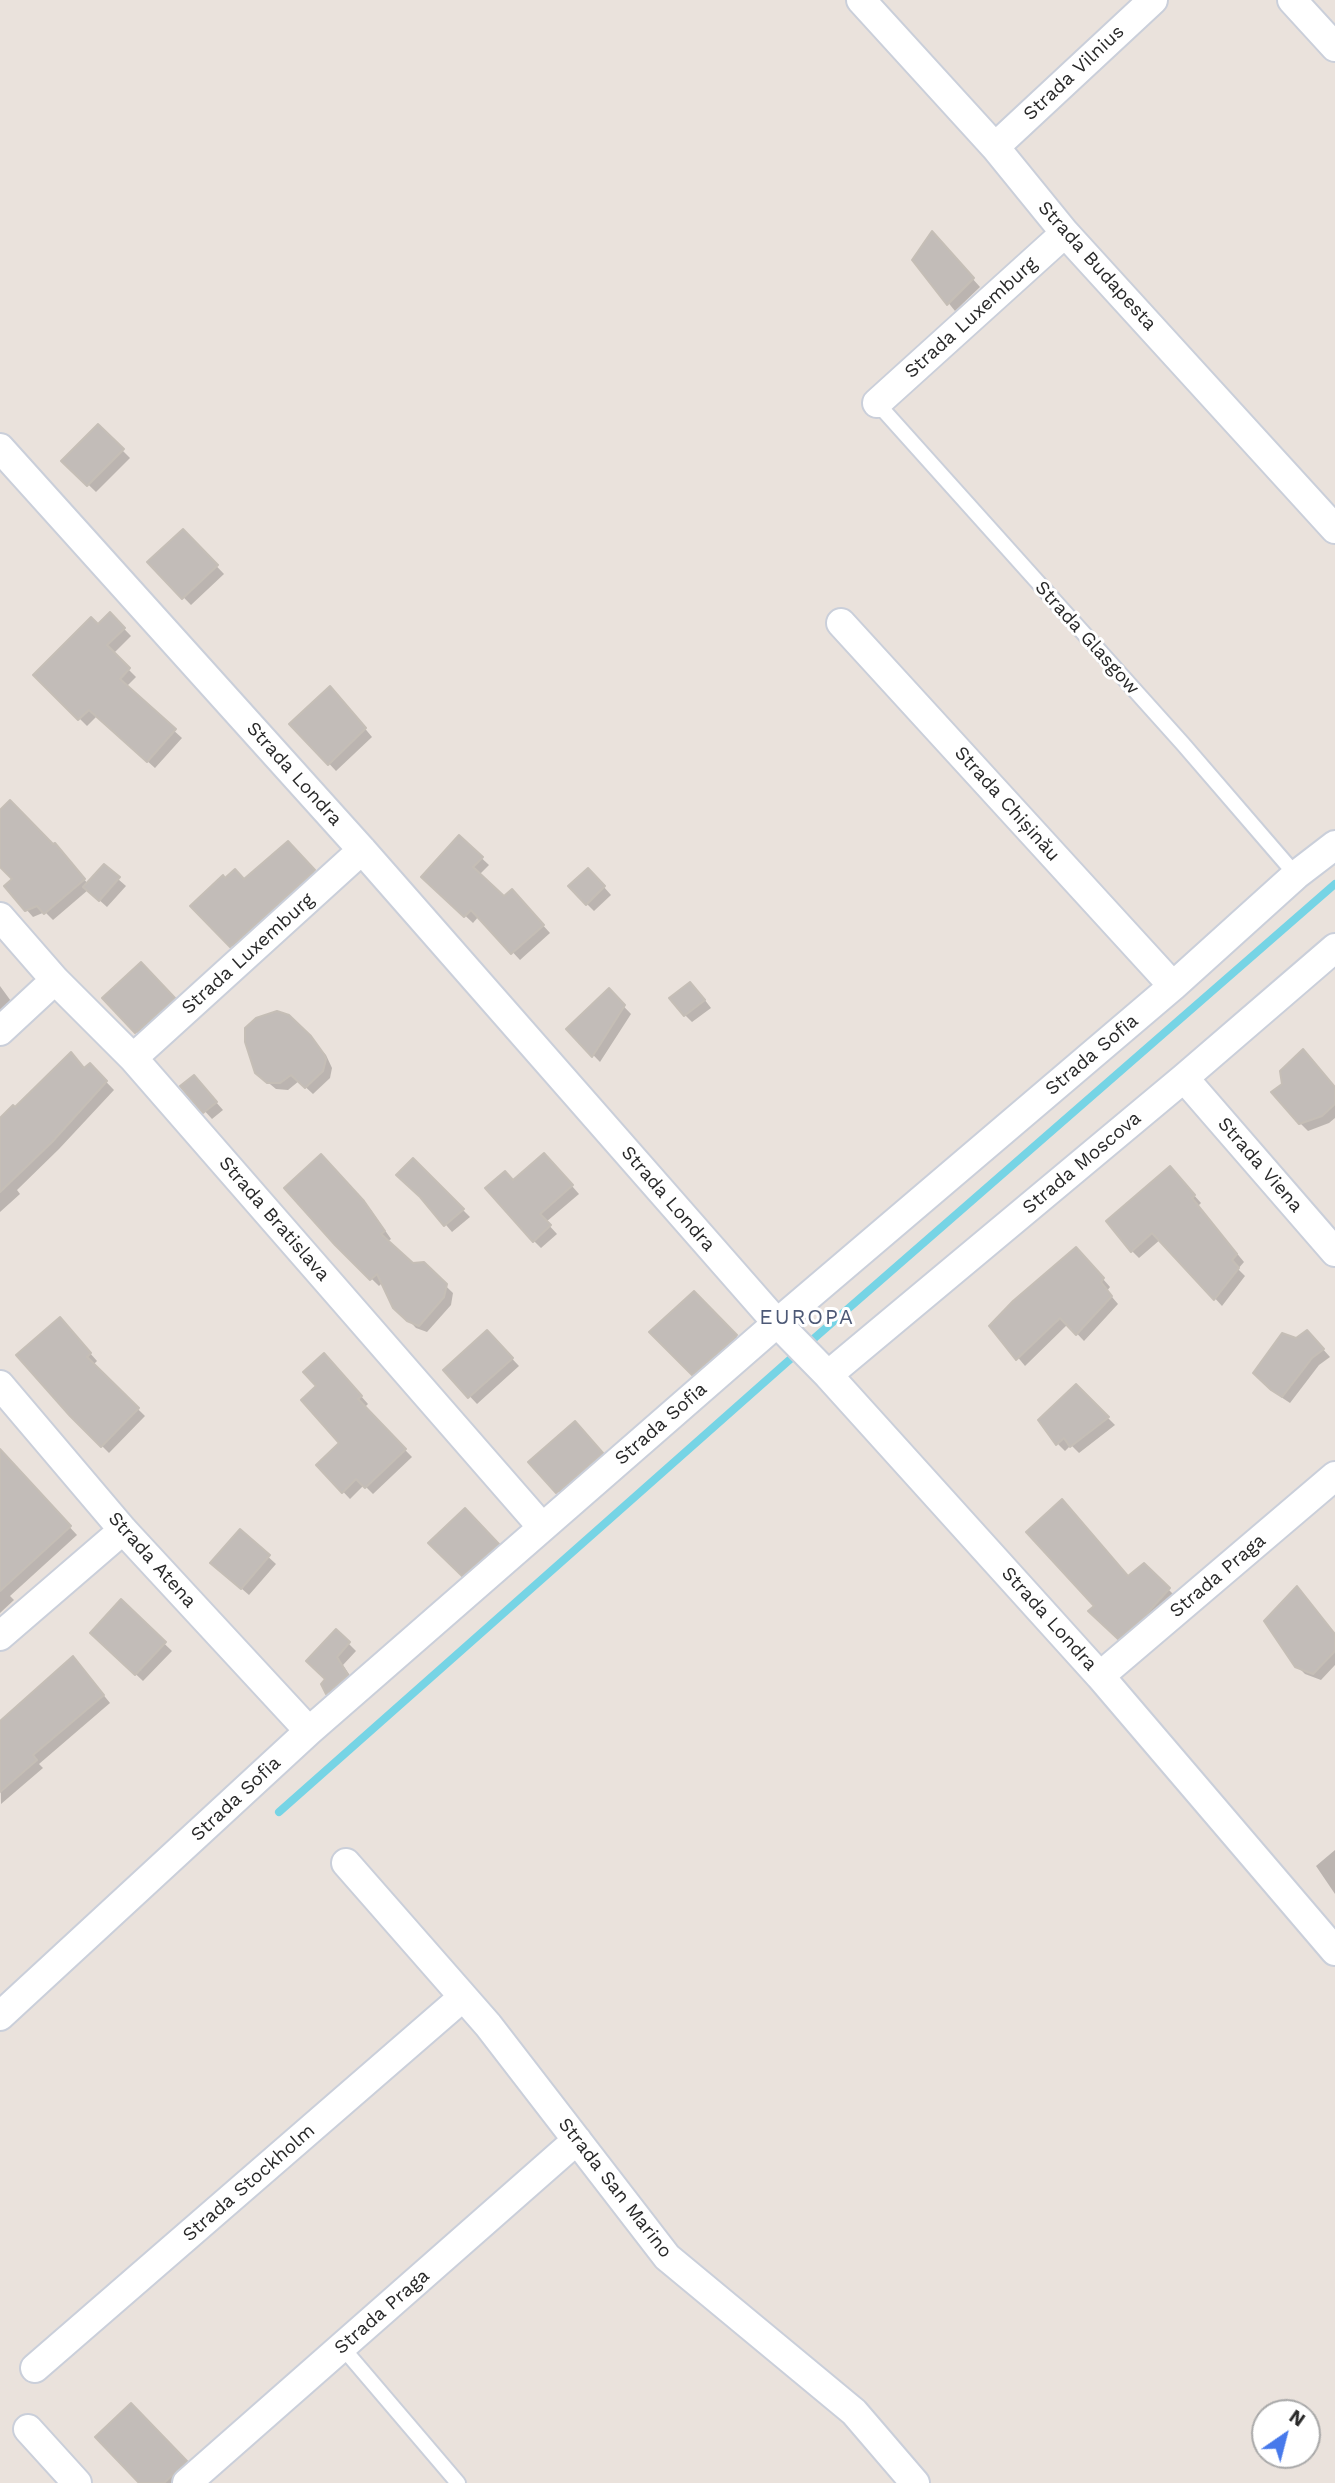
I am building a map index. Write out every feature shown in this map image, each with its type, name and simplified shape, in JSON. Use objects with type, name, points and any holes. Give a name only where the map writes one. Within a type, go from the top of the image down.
[{"type":"street","name":"Strada Budapesta","points":[[861,0],[995,147],[1065,233],[1335,529]]},
{"type":"street","name":"Strada Vilnius","points":[[995,147],[1153,0]]},
{"type":"street","points":[[1292,0],[1335,47]]},
{"type":"street","name":"Strada Luxemburg","points":[[877,403],[1065,233]]},
{"type":"street","name":"Strada Londra","points":[[0,448],[362,850],[784,1329],[1100,1676],[1335,1951]]},
{"type":"street","name":"Strada Chișinău","points":[[841,622],[1173,986]]},
{"type":"street","name":"Strada Sofia","points":[[0,2016],[309,1731],[542,1527],[784,1329],[1296,875],[1335,845]]},
{"type":"street","name":"Strada Luxemburg","points":[[133,1058],[362,850]]},
{"type":"street","name":"Strada Bratislava","points":[[0,917],[55,980],[133,1058],[542,1527]]},
{"type":"street","name":"Strada Moscova","points":[[820,1367],[1184,1077],[1335,948]]},
{"type":"street","points":[[0,1031],[55,980]]},
{"type":"street","name":"Strada Viena","points":[[1184,1077],[1335,1252]]},
{"type":"street","name":"Strada Atena","points":[[0,1385],[123,1530],[309,1731]]},
{"type":"street","name":"Strada Praga","points":[[1100,1676],[1335,1476]]},
{"type":"street","points":[[0,1636],[123,1530]]},
{"type":"street","name":"Strada San Marino","points":[[346,1863],[488,2025],[667,2257],[855,2412],[915,2483]]},
{"type":"street","name":"Strada Stockholm","points":[[35,2368],[463,1997]]},
{"type":"street","name":"Strada Praga","points":[[187,2483],[577,2140]]},
{"type":"street","points":[[28,2428],[76,2483]]},
{"type":"lane","name":"Strada Glasgow","points":[[877,403],[1183,744],[1296,875]]},
{"type":"lane","points":[[342,2347],[458,2483]]},
{"type":"building","points":[[932,231],[974,278],[947,305],[912,260]]},
{"type":"building","points":[[98,424],[124,449],[87,486],[61,461]]},
{"type":"building","points":[[183,529],[218,565],[182,599],[147,562]]},
{"type":"building","points":[[110,612],[125,628],[107,645],[130,668],[120,679],[176,729],[147,762],[89,710],[78,720],[33,675],[91,617],[98,624]]},
{"type":"building","points":[[330,686],[366,728],[328,765],[289,724]]},
{"type":"building","points":[[10,800],[53,844],[55,843],[85,879],[44,914],[37,906],[25,911],[4,886],[12,879],[0,867],[0,810]]},
{"type":"building","points":[[459,835],[483,857],[473,867],[504,896],[512,889],[544,925],[511,954],[471,910],[464,917],[421,877]]},
{"type":"building","points":[[288,841],[315,870],[230,947],[190,906],[223,875],[225,878],[235,869],[244,879]]},
{"type":"building","points":[[104,864],[120,877],[99,901],[83,887]]},
{"type":"building","points":[[588,868],[605,886],[586,905],[568,886]]},
{"type":"building","points":[[141,962],[175,998],[135,1033],[102,998]]},
{"type":"building","points":[[690,982],[705,1000],[684,1016],[669,998]]},
{"type":"building","points":[[609,988],[625,1005],[592,1057],[566,1029]]},
{"type":"building","points":[[277,1011],[289,1015],[311,1036],[326,1059],[323,1071],[305,1088],[291,1075],[280,1083],[267,1083],[255,1073],[245,1042],[245,1028],[256,1018]]},
{"type":"building","points":[[1303,1049],[1335,1087],[1335,1104],[1322,1116],[1299,1124],[1271,1092],[1282,1084],[1280,1071]]},
{"type":"building","points":[[71,1052],[84,1068],[90,1063],[107,1081],[52,1142],[0,1192],[0,1118],[13,1105],[15,1107]]},
{"type":"building","points":[[194,1075],[217,1102],[203,1113],[180,1086]]},
{"type":"building","points":[[544,1153],[573,1185],[540,1214],[551,1225],[533,1242],[485,1188],[505,1171],[513,1180]]},
{"type":"building","points":[[321,1154],[364,1201],[385,1231],[381,1234],[413,1263],[424,1262],[447,1284],[444,1297],[419,1326],[407,1321],[393,1308],[377,1274],[370,1280],[284,1188]]},
{"type":"building","points":[[413,1158],[464,1209],[444,1226],[420,1197],[396,1175]]},
{"type":"building","points":[[1170,1166],[1195,1195],[1192,1198],[1237,1254],[1232,1260],[1239,1268],[1214,1300],[1152,1233],[1131,1252],[1106,1221]]},
{"type":"building","points":[[1076,1247],[1104,1278],[1101,1282],[1112,1296],[1076,1335],[1060,1318],[1016,1360],[989,1326],[1013,1301]]},
{"type":"building","points":[[694,1291],[737,1335],[692,1375],[649,1332]]},
{"type":"building","points":[[60,1317],[91,1353],[87,1357],[139,1408],[101,1447],[16,1355]]},
{"type":"building","points":[[487,1330],[513,1358],[468,1398],[443,1370]]},
{"type":"building","points":[[1307,1330],[1324,1349],[1312,1358],[1282,1397],[1253,1373],[1282,1333],[1296,1338]]},
{"type":"building","points":[[324,1353],[362,1396],[358,1399],[406,1449],[365,1488],[356,1479],[342,1493],[316,1465],[339,1443],[301,1400],[316,1386],[303,1372]]},
{"type":"building","points":[[1076,1384],[1109,1417],[1070,1447],[1064,1438],[1056,1445],[1038,1420]]},
{"type":"building","points":[[575,1421],[603,1453],[556,1493],[528,1462]]},
{"type":"building","points":[[0,1449],[71,1526],[0,1591]]},
{"type":"building","points":[[1062,1499],[1128,1576],[1144,1563],[1170,1588],[1143,1618],[1118,1639],[1088,1611],[1094,1606],[1026,1532]]},
{"type":"building","points":[[465,1508],[499,1544],[462,1576],[428,1543]]},
{"type":"building","points":[[240,1529],[270,1555],[241,1589],[210,1563]]},
{"type":"building","points":[[1297,1586],[1335,1634],[1335,1651],[1313,1674],[1295,1667],[1264,1621]]},
{"type":"building","points":[[121,1599],[166,1642],[135,1675],[90,1633]]},
{"type":"building","points":[[336,1629],[350,1642],[337,1657],[348,1675],[326,1694],[321,1684],[325,1679],[306,1661]]},
{"type":"building","points":[[73,1656],[104,1695],[33,1755],[37,1760],[0,1792],[0,1721]]},
{"type":"building","points":[[131,2403],[187,2461],[164,2483],[139,2483],[95,2437]]},
{"type":"waterway","points":[[279,1812],[795,1355],[1335,884]]},
{"type":"district","name":"EUROPA","points":[[807,1318]]}]
